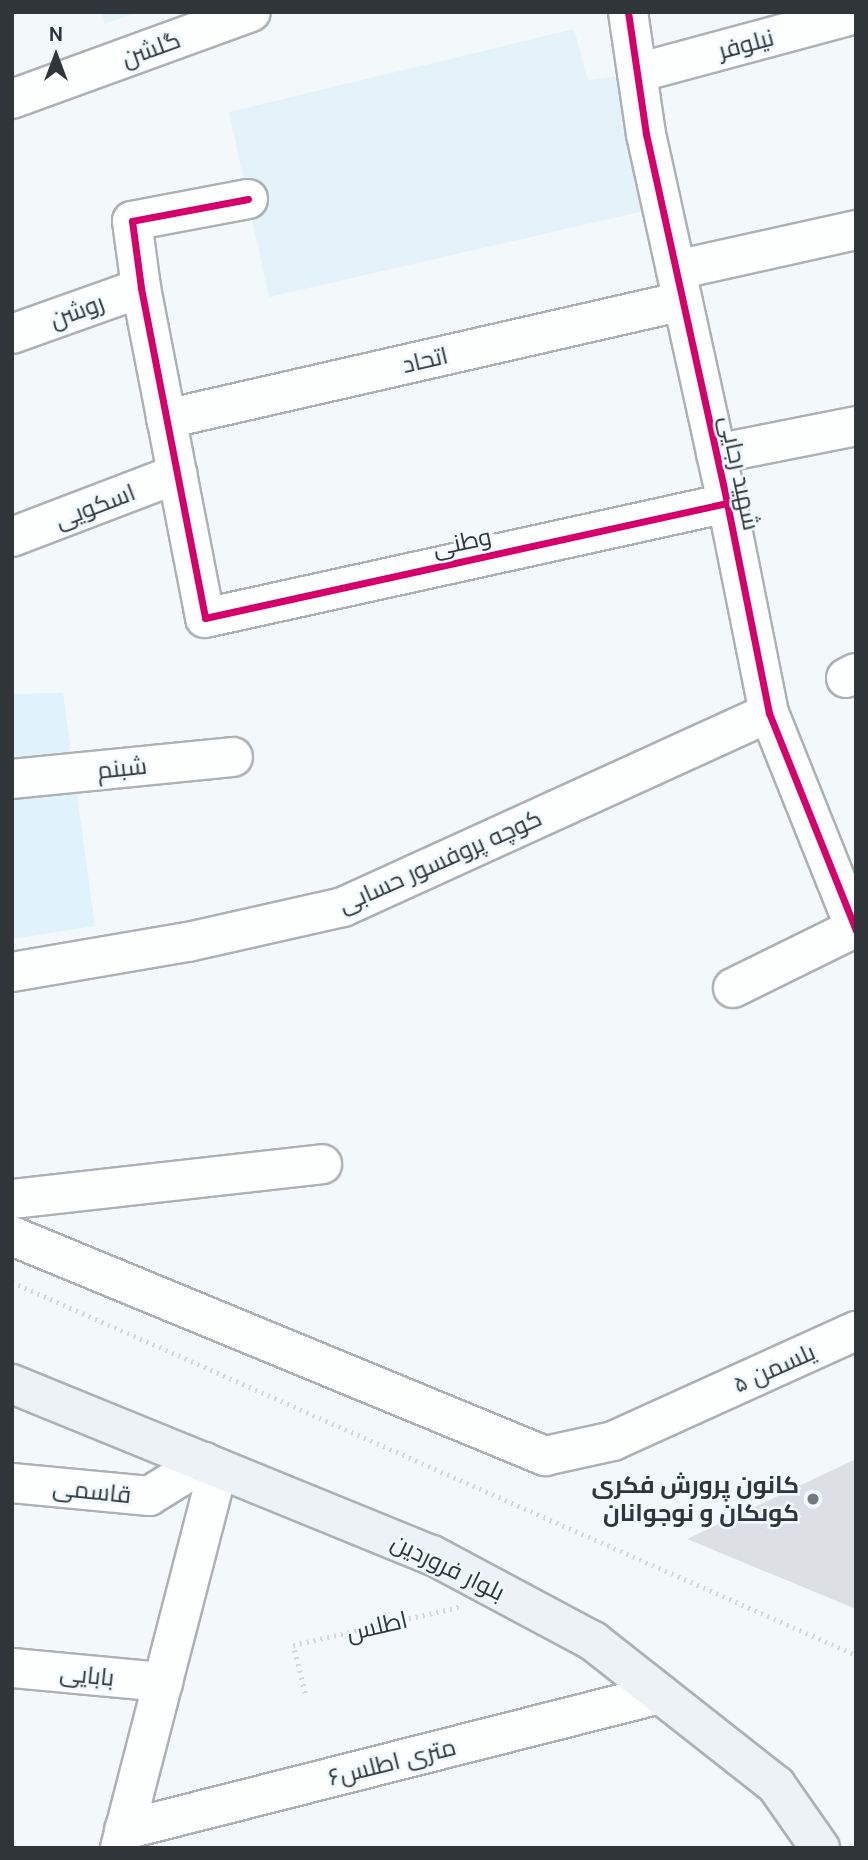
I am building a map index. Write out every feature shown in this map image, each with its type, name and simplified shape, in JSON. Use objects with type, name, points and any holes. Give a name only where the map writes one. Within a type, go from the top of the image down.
[{"type":"main road","name":"بلوار فروردین","points":[[12,1384],[432,1555],[593,1641],[776,1785],[820,1848]]},
{"type":"street","name":"گلشن","points":[[12,99],[251,12]]},
{"type":"street","name":"شهید رجایی","points":[[628,12],[646,134],[727,503],[769,713],[853,917]]},
{"type":"street","name":"نیلوفر","points":[[637,73],[856,14]]},
{"type":"street","points":[[177,474],[141,288],[132,221],[248,199]]},
{"type":"street","name":"اتحاد","points":[[166,419],[680,286],[856,230]]},
{"type":"street","name":"روشن","points":[[12,334],[141,288]]},
{"type":"street","points":[[716,454],[856,426]]},
{"type":"street","name":"اسکویی","points":[[12,537],[177,474]]},
{"type":"street","name":"وطنی","points":[[177,474],[205,618],[727,503]]},
{"type":"street","name":"کوچه پروفسور حسابی","points":[[12,972],[188,942],[343,907],[769,713]]},
{"type":"street","name":"شبنم","points":[[12,779],[233,757]]},
{"type":"street","points":[[733,988],[853,917]]},
{"type":"street","points":[[12,1199],[322,1164]]},
{"type":"street","name":"یلسمن ۵","points":[[12,1236],[545,1455],[613,1441],[856,1331]]},
{"type":"street","points":[[122,1839],[163,1682],[211,1465]]},
{"type":"street","name":"قاسمی","points":[[12,1483],[149,1496],[211,1465]]},
{"type":"street","name":"بابایی","points":[[12,1668],[163,1682]]},
{"type":"street","name":"۶متری اطلس","points":[[122,1839],[660,1694]]},
{"type":"path","points":[[12,1282],[856,1655]]},
{"type":"shaded area","points":[[102,12],[138,12],[104,24]]},
{"type":"shaded area","points":[[574,29],[588,80],[623,76],[648,210],[269,297],[229,112]]},
{"type":"shaded area","points":[[63,693],[95,926],[12,939],[12,694]]},
{"type":"building","name":"کانون پرورش فکرى کوىکان و نوجوانان","points":[[856,1459],[856,1609],[687,1539]]},
{"type":"cycle path","points":[[628,12],[646,134],[727,503],[769,713],[856,930]]},
{"type":"cycle path","points":[[248,199],[132,221],[141,288],[205,618],[727,503]]},
{"type":"place","name":"کانون پرورش فکرى کوىکان و نوجوانان","points":[[813,1499]]}]
